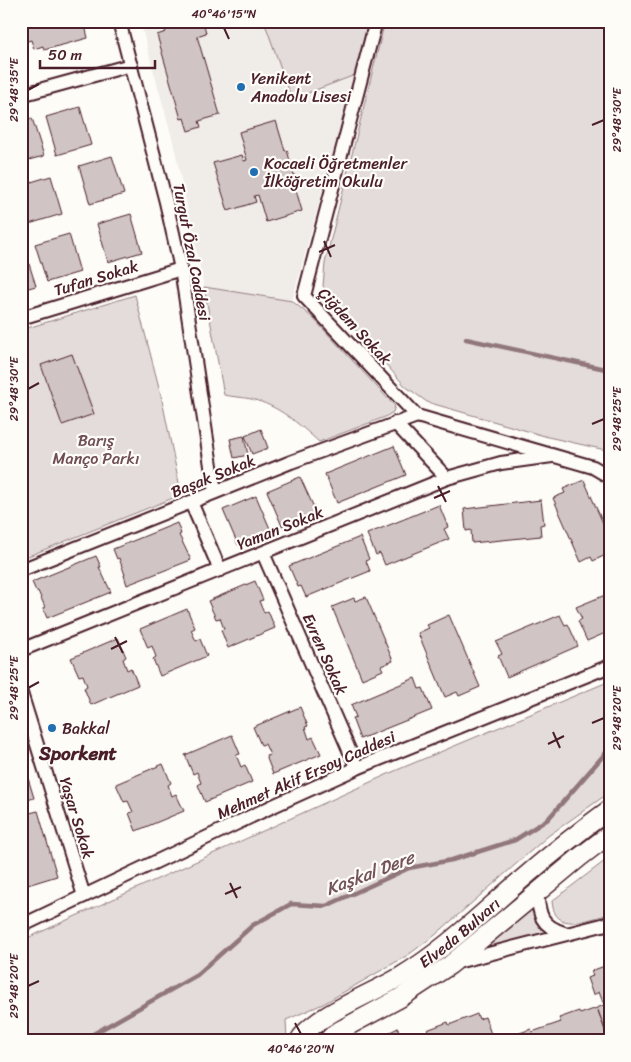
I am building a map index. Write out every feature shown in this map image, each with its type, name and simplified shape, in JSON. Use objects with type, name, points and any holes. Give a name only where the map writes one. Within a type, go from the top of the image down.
[{"type":"main road","name":"Elveda Bulvarı","points":[[299,1041],[306,1030],[318,1021],[388,984],[421,964],[459,935],[570,837],[610,809]]},
{"type":"main road","name":"Elveda Bulvarı","points":[[327,1041],[335,1033],[400,998],[452,963],[610,834]]},
{"type":"street","name":"Turgut Özal Caddesi","points":[[120,21],[166,202],[181,270],[215,492]]},
{"type":"street","name":"Çiğdem Sokak","points":[[376,21],[304,296],[418,416]]},
{"type":"street","points":[[21,95],[131,64]]},
{"type":"street","name":"Tufan Sokak","points":[[21,318],[181,270]]},
{"type":"street","points":[[418,416],[593,466],[610,477]]},
{"type":"street","name":"Başak Sokak","points":[[21,570],[215,492],[418,416]]},
{"type":"street","points":[[394,424],[447,478]]},
{"type":"street","name":"Yaman Sokak","points":[[21,650],[447,478],[501,463],[557,456]]},
{"type":"street","points":[[191,502],[220,570]]},
{"type":"street","name":"Evren Sokak","points":[[263,553],[357,768]]},
{"type":"street","name":"Mehmet Akif Ersoy Caddesi","points":[[21,926],[357,768],[610,666]]},
{"type":"street","name":"Yaşar Sokak","points":[[22,701],[84,896]]},
{"type":"street","points":[[537,892],[538,904],[546,923],[552,930],[564,934]]},
{"type":"street","points":[[452,963],[610,923]]},
{"type":"shaded area","points":[[140,21],[369,21],[292,301],[204,287],[174,145]]},
{"type":"green space","points":[[264,21],[369,21],[355,75],[292,99]]},
{"type":"green space","points":[[385,21],[610,21],[610,451],[548,437],[427,402],[405,386],[345,318],[323,286],[325,263]]},
{"type":"green space","points":[[204,287],[292,301],[313,318],[395,406],[393,412],[385,417],[319,442],[279,410],[251,399],[224,395]]},
{"type":"green space","name":"Barış Manço Parkı","points":[[135,295],[161,395],[180,488],[178,496],[21,559],[21,330]]},
{"type":"green space","points":[[610,681],[610,792],[548,836],[434,936],[408,955],[323,1004],[286,1020],[287,1041],[21,1041],[21,941],[397,770]]},
{"type":"green space","points":[[610,857],[610,914],[574,922],[559,918],[554,912],[552,901]]},
{"type":"green space","points":[[533,909],[537,924],[549,934],[485,947]]},
{"type":"building","points":[[21,21],[84,21],[88,38],[44,50],[43,46],[34,49],[31,40],[21,43]]},
{"type":"building","name":"Yenikent Anadolu Lisesi","points":[[162,21],[203,21],[206,33],[197,36],[220,115],[199,121],[201,127],[188,131],[184,118],[181,119],[157,35],[166,32]]},
{"type":"building","points":[[80,107],[91,145],[57,155],[46,117]]},
{"type":"building","points":[[32,118],[44,156],[21,162],[21,121]]},
{"type":"building","points":[[276,121],[285,151],[287,150],[302,211],[266,222],[258,195],[254,196],[256,202],[228,211],[213,163],[242,155],[244,161],[247,160],[239,132]]},
{"type":"building","points":[[112,156],[124,194],[90,204],[79,166]]},
{"type":"building","points":[[51,176],[62,214],[29,224],[21,200],[21,185]]},
{"type":"building","points":[[131,214],[142,252],[108,262],[97,224]]},
{"type":"building","points":[[69,234],[80,272],[47,282],[35,244]]},
{"type":"building","points":[[24,248],[36,286],[21,290],[21,249]]},
{"type":"building","points":[[72,354],[94,414],[62,425],[41,365]]},
{"type":"building","points":[[261,429],[268,448],[252,454],[245,436]]},
{"type":"building","points":[[244,436],[248,455],[234,458],[230,439]]},
{"type":"building","points":[[394,446],[406,475],[337,503],[325,474]]},
{"type":"building","points":[[300,477],[316,512],[282,526],[267,491]]},
{"type":"building","points":[[584,480],[610,539],[610,553],[593,561],[591,557],[581,562],[553,498],[565,493],[563,489]]},
{"type":"building","points":[[256,496],[271,531],[238,545],[223,510]]},
{"type":"building","points":[[541,500],[544,524],[540,525],[541,536],[472,543],[471,530],[466,531],[464,509]]},
{"type":"building","points":[[439,505],[448,527],[444,529],[449,539],[385,565],[380,553],[376,555],[367,534]]},
{"type":"building","points":[[177,523],[181,534],[179,535],[191,560],[127,585],[119,558],[117,559],[113,549]]},
{"type":"building","points":[[360,537],[369,559],[366,561],[370,571],[306,597],[301,586],[298,587],[289,566]]},
{"type":"building","points":[[96,556],[111,592],[47,618],[43,608],[45,607],[32,582]]},
{"type":"building","points":[[255,581],[263,600],[259,601],[264,613],[268,611],[275,628],[228,648],[221,630],[224,629],[220,618],[216,619],[208,601]]},
{"type":"building","points":[[610,593],[610,631],[587,641],[578,621],[582,619],[576,607]]},
{"type":"building","points":[[366,597],[393,661],[381,666],[383,670],[362,679],[332,607],[354,598],[355,601]]},
{"type":"building","points":[[187,609],[195,628],[191,630],[196,641],[200,639],[207,656],[160,676],[153,659],[156,657],[152,646],[148,648],[140,629]]},
{"type":"building","points":[[449,615],[480,687],[459,696],[457,692],[445,697],[418,633],[429,628],[427,625]]},
{"type":"building","points":[[560,615],[565,625],[568,624],[578,646],[507,677],[498,656],[502,654],[496,642]]},
{"type":"building","points":[[118,638],[126,657],[123,659],[127,670],[131,668],[138,685],[91,705],[84,688],[87,686],[83,675],[79,676],[71,658]]},
{"type":"building","points":[[415,678],[419,689],[423,688],[432,710],[360,739],[352,718],[356,717],[351,705]]},
{"type":"building","points":[[300,707],[308,726],[305,727],[309,739],[313,737],[321,754],[273,774],[266,756],[270,755],[265,744],[261,745],[253,727]]},
{"type":"building","points":[[232,735],[240,754],[236,755],[241,767],[245,765],[252,782],[205,802],[198,785],[201,783],[197,772],[193,774],[185,755]]},
{"type":"building","points":[[21,755],[34,798],[21,802]]},
{"type":"building","points":[[163,764],[171,783],[168,785],[172,796],[176,794],[184,811],[136,831],[129,813],[133,812],[128,801],[124,802],[116,784]]},
{"type":"building","points":[[38,811],[57,876],[21,887],[21,815]]},
{"type":"building","points":[[610,964],[610,1028],[605,1029],[597,1008],[604,1005],[599,992],[593,995],[587,978],[593,976],[591,971]]},
{"type":"building","points":[[597,1008],[608,1039],[604,1041],[512,1041],[511,1036],[531,1029],[532,1032],[561,1022],[559,1018],[579,1011],[580,1014]]},
{"type":"building","points":[[477,1014],[479,1019],[485,1017],[491,1034],[484,1036],[486,1041],[432,1041],[427,1030],[448,1022],[449,1025]]},
{"type":"building","points":[[398,1028],[400,1041],[372,1041]]},
{"type":"waterway","points":[[466,339],[610,370]]},
{"type":"waterway","name":"Kaşkal Dere","points":[[81,1041],[197,975],[253,925],[291,904],[326,906],[409,868],[452,860],[515,840],[548,819],[610,748]]},
{"type":"place","name":"Yenikent Anadolu Lisesi","points":[[241,87]]},
{"type":"place","name":"Kocaeli Öğretmenler İlköğretim Okulu","points":[[254,172]]},
{"type":"place","name":"Bakkal","points":[[52,728]]},
{"type":"district","name":"Sporkent","points":[[78,753]]}]
